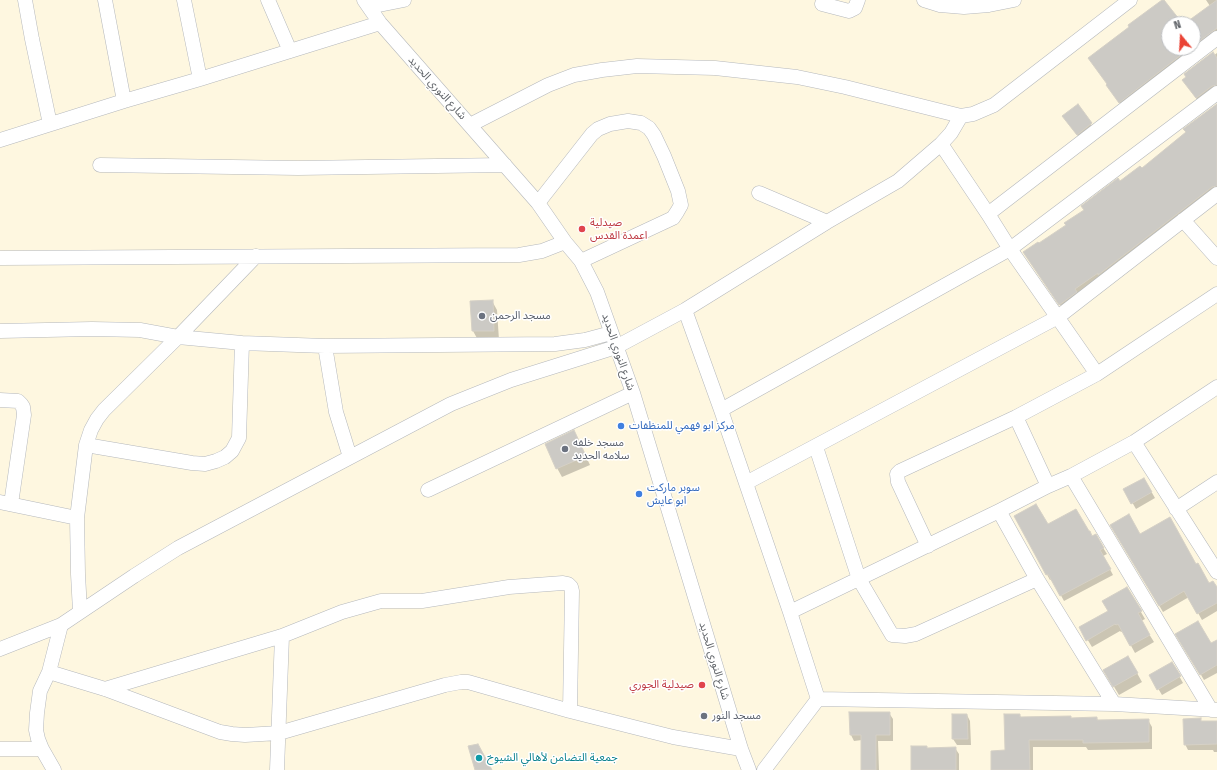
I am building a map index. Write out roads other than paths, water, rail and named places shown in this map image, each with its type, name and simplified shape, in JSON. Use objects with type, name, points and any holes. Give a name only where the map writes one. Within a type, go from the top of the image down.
[{"type":"street","points":[[25,0],[50,124]]},
{"type":"street","points":[[106,0],[124,101]]},
{"type":"street","points":[[184,0],[200,80]]},
{"type":"street","points":[[268,0],[290,51]]},
{"type":"street","points":[[366,3],[404,0]]},
{"type":"street","points":[[822,4],[849,11],[855,8],[858,0]]},
{"type":"street","points":[[924,0],[940,5],[964,7],[1014,0]]},
{"type":"street","points":[[470,125],[548,85],[574,76],[602,70],[636,66],[716,68],[797,77],[845,87],[961,116],[973,114],[994,105],[1130,0]]},
{"type":"street","name":"شارع النوري الحديد","points":[[366,3],[380,23],[538,204],[564,242],[581,261],[597,292],[633,393],[741,749],[749,770]]},
{"type":"street","points":[[0,140],[124,101],[200,80],[380,23]]},
{"type":"street","points":[[988,214],[1217,38]]},
{"type":"street","points":[[721,410],[1010,249],[1217,93]]},
{"type":"street","points":[[0,649],[61,625],[80,611],[178,548],[451,404],[511,380],[616,347],[685,310],[827,222],[898,181],[941,144],[951,133],[961,116]]},
{"type":"street","points":[[538,204],[592,134],[598,129],[610,124],[628,121],[641,123],[649,128],[654,134],[678,191],[681,205],[677,212],[673,218],[581,261]]},
{"type":"street","points":[[941,144],[1010,249],[1098,374]]},
{"type":"street","points":[[100,165],[298,168],[505,165]]},
{"type":"street","points":[[759,193],[827,222]]},
{"type":"street","points":[[746,484],[1058,317],[1217,194]]},
{"type":"street","points":[[1183,220],[1217,258]]},
{"type":"street","points":[[0,258],[519,255],[542,251],[564,242]]},
{"type":"street","points":[[80,611],[76,518],[86,445],[91,430],[97,418],[104,410],[178,337],[256,256]]},
{"type":"street","points":[[928,546],[898,482],[897,474],[904,469],[1016,417],[1098,374],[1217,294]]},
{"type":"street","points":[[685,310],[721,410],[818,699]]},
{"type":"street","points":[[0,331],[92,329],[140,330],[178,337],[242,343],[325,346],[555,344],[585,340],[611,333]]},
{"type":"street","points":[[86,445],[192,463],[205,464],[225,457],[232,451],[239,438],[242,343]]},
{"type":"street","points":[[325,346],[336,412],[350,457]]},
{"type":"street","points":[[790,612],[1070,476],[1134,442],[1217,387]]},
{"type":"street","points":[[428,490],[633,393]]},
{"type":"street","points":[[0,400],[18,401],[23,407],[24,415],[6,503],[76,518]]},
{"type":"street","points":[[1016,417],[1048,486]]},
{"type":"street","points":[[1134,442],[1217,572]]},
{"type":"street","points":[[816,447],[859,579],[892,635],[900,636],[916,634],[1037,579]]},
{"type":"street","points":[[1070,476],[1214,710]]},
{"type":"street","points":[[1176,509],[1217,482]]},
{"type":"street","points":[[1000,511],[1037,579],[1114,704]]},
{"type":"street","points":[[106,689],[282,636],[342,612],[381,601],[422,601],[509,587],[563,583],[568,584],[572,591],[570,711]]},
{"type":"street","points":[[54,770],[42,749],[36,730],[40,691],[49,672],[61,625]]},
{"type":"street","points":[[276,770],[279,733],[282,636]]},
{"type":"street","points":[[49,672],[106,689],[220,732],[245,735],[279,733],[453,682],[468,682],[570,711],[673,737],[741,749]]},
{"type":"street","points":[[818,699],[1114,704],[1214,710]]},
{"type":"street","points":[[764,770],[818,699]]},
{"type":"street","points":[[0,749],[42,749]]},
{"type":"place","name":"صيدلية اعمدة القدس","points":[[582,229]]},
{"type":"place","name":"مسجد الرحمن","points":[[482,316]]},
{"type":"place","name":"مركز ابو فهمي للمنظفات","points":[[621,426]]},
{"type":"place","name":"مسجد خلفه سلامه الحديد","points":[[565,449]]},
{"type":"place","name":"سوبر ماركت ابو عايش","points":[[639,494]]},
{"type":"place","name":"صيدلية الجوري","points":[[702,685]]},
{"type":"place","name":"مسجد النور","points":[[704,716]]},
{"type":"place","name":"جمعية التضامن لأهالي الشيوخ","points":[[479,758]]}]
